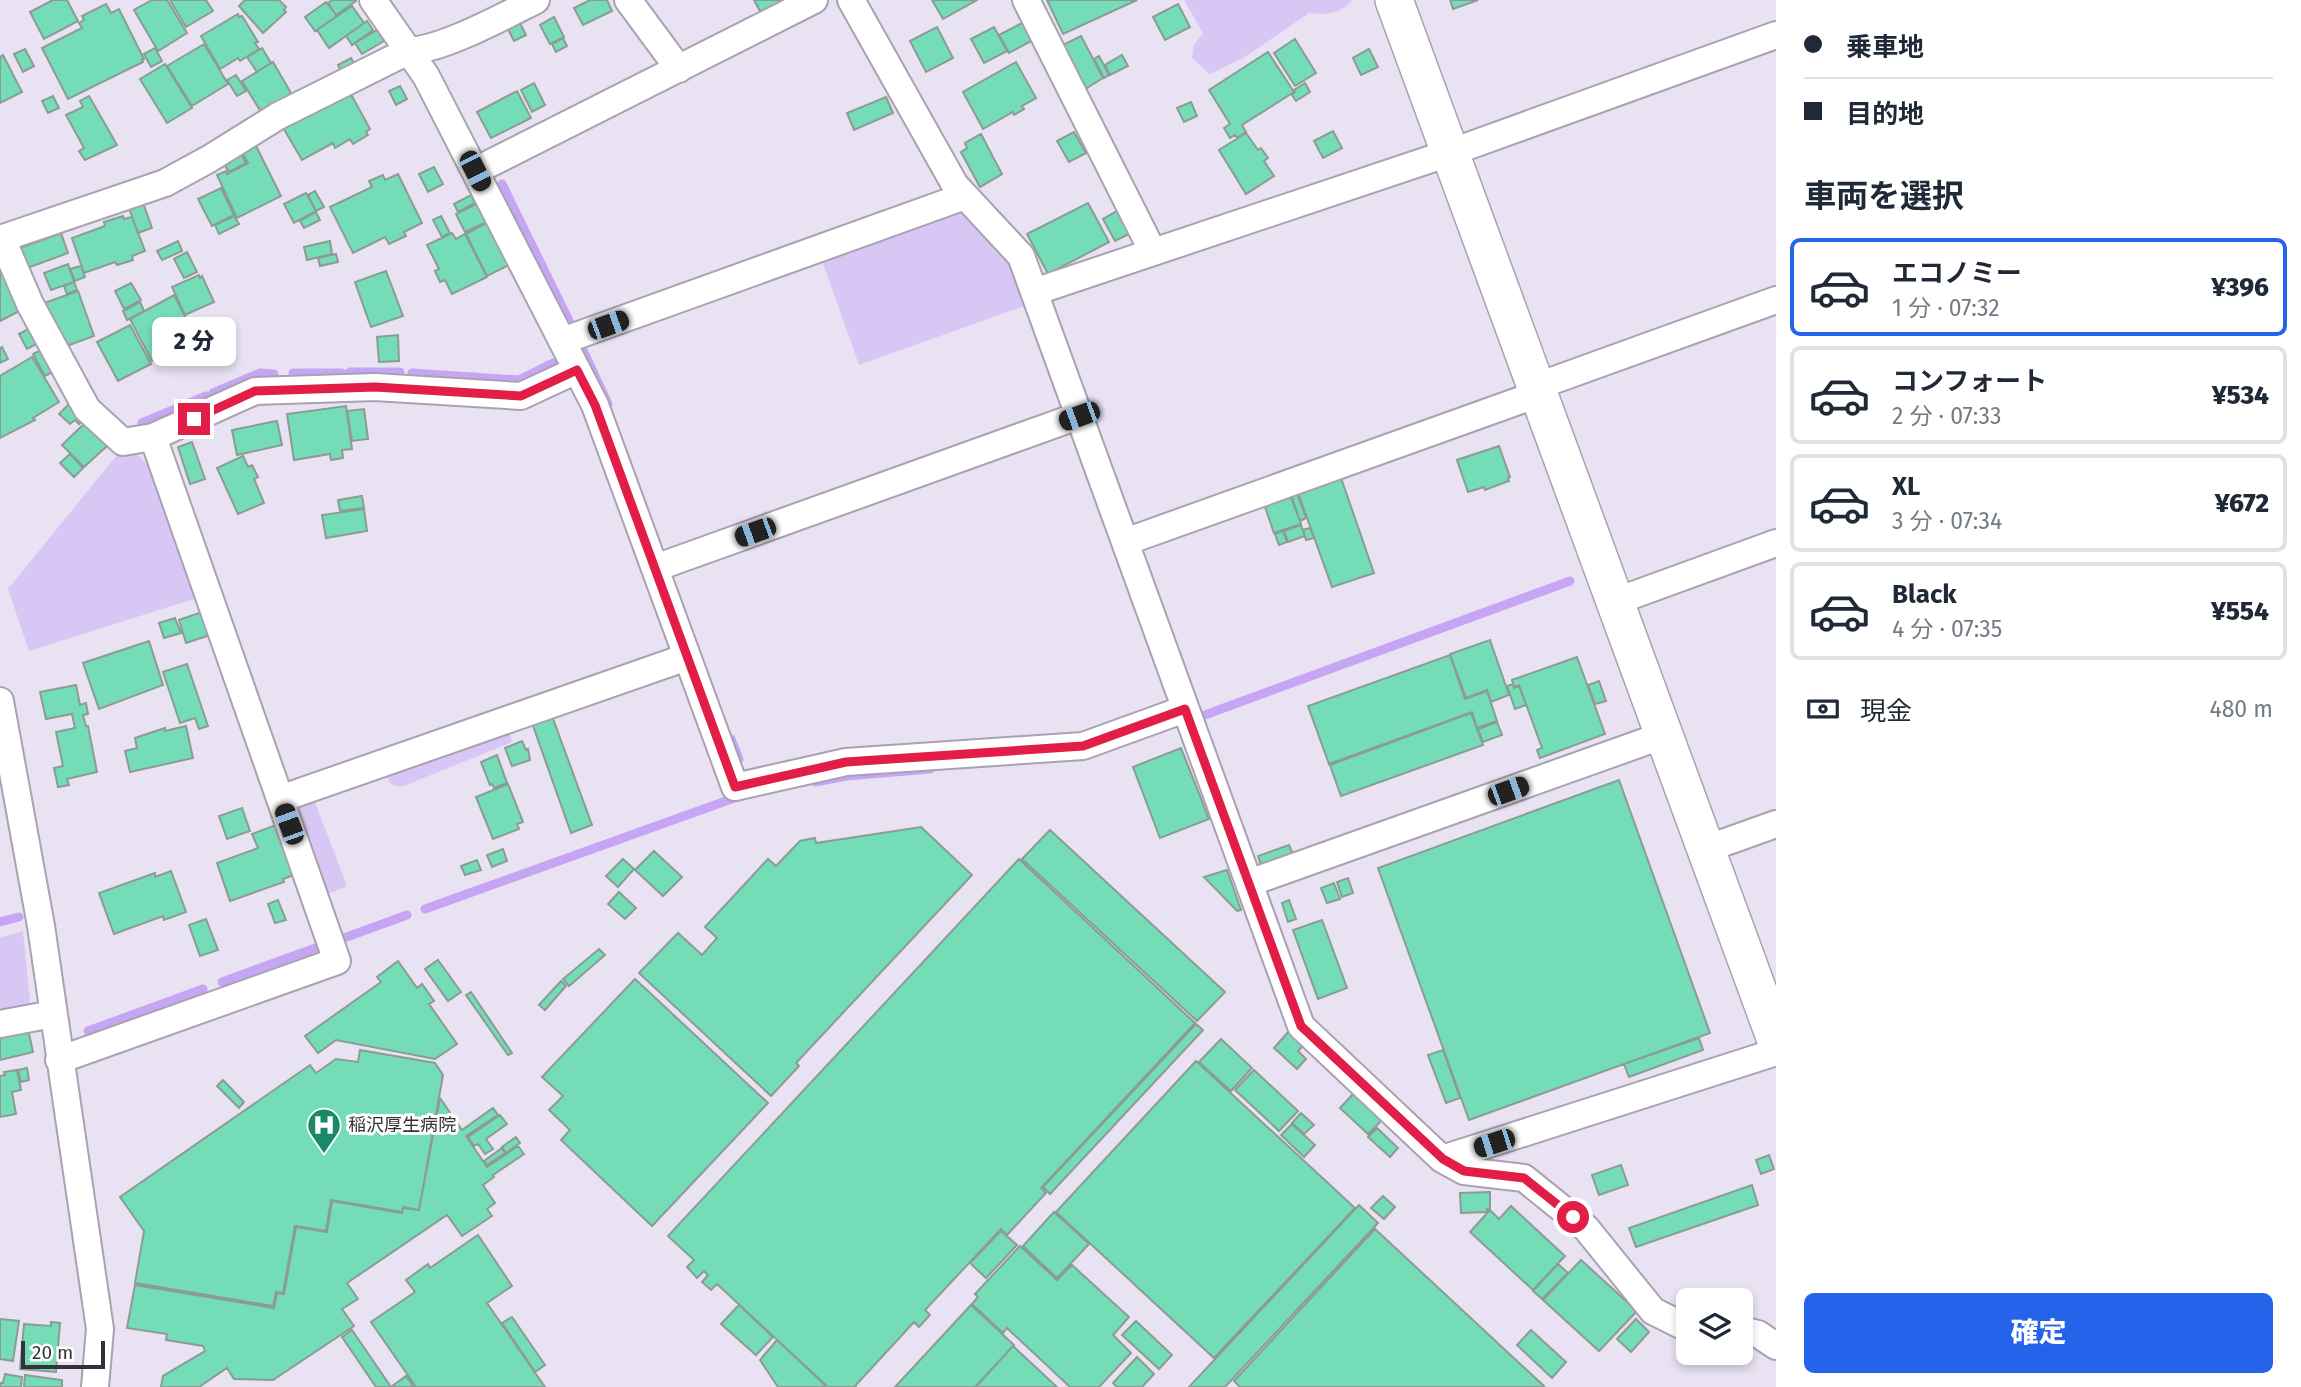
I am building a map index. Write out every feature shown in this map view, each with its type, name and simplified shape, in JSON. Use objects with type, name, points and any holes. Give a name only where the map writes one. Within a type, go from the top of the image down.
[{"type":"street","points":[[373,0],[426,76],[595,405],[735,787],[846,762],[1083,746],[1185,709]]},
{"type":"street","points":[[536,0],[424,51],[408,51],[278,116],[165,183],[1,239],[30,304],[87,409],[123,442],[153,437],[255,391],[375,387],[521,396],[577,370]]},
{"type":"street","points":[[628,0],[679,69]]},
{"type":"street","points":[[475,171],[814,0]]},
{"type":"street","points":[[850,0],[956,185],[1021,256],[1301,1026],[1443,1159],[1464,1171],[1524,1178],[1586,1228],[1653,1311],[1676,1322]]},
{"type":"street","points":[[1026,0],[1153,252]]},
{"type":"street","points":[[1394,0],[1706,849],[1768,991],[1776,1040]]},
{"type":"street","points":[[1034,292],[1449,153],[1776,35]]},
{"type":"street","points":[[562,341],[965,196]]},
{"type":"street","points":[[1125,542],[1776,300]]},
{"type":"street","points":[[655,568],[1079,416]]},
{"type":"street","points":[[59,1060],[337,961],[153,437]]},
{"type":"street","points":[[1615,602],[1776,543]]},
{"type":"street","points":[[280,799],[687,657]]},
{"type":"street","points":[[0,701],[41,926],[100,1329],[95,1387]]},
{"type":"street","points":[[1249,883],[1664,735]]},
{"type":"street","points":[[1706,849],[1776,824]]},
{"type":"street","points":[[0,1024],[53,1014]]},
{"type":"street","points":[[1443,1159],[1776,1052]]},
{"type":"street","points":[[1753,1333],[1776,1346]]},
{"type":"shaded area","points":[[1184,0],[1352,0],[1343,8],[1332,12],[1309,13],[1245,57],[1210,74],[1192,58],[1194,45],[1203,33]]},
{"type":"shaded area","points":[[955,206],[1013,266],[1027,305],[859,365],[820,255]]},
{"type":"shaded area","points":[[121,450],[139,456],[156,474],[200,597],[29,651],[8,589]]},
{"type":"shaded area","points":[[507,726],[512,740],[510,743],[401,787],[391,784],[382,769]]},
{"type":"shaded area","points":[[312,795],[346,883],[345,887],[330,893],[326,893],[295,805]]},
{"type":"shaded area","points":[[23,931],[31,1012],[0,1017],[0,938]]},
{"type":"building","points":[[53,0],[67,0],[78,21],[44,39],[30,12]]},
{"type":"building","points":[[152,0],[167,0],[187,33],[158,51],[134,10]]},
{"type":"building","points":[[170,0],[206,0],[213,11],[186,27]]},
{"type":"building","points":[[245,0],[279,0],[286,7],[286,12],[263,33],[239,6]]},
{"type":"building","points":[[332,0],[356,1],[336,15],[328,3]]},
{"type":"building","points":[[590,0],[607,0],[612,11],[583,25],[574,8]]},
{"type":"building","points":[[754,0],[783,0],[761,13]]},
{"type":"building","points":[[932,0],[977,0],[943,19]]},
{"type":"building","points":[[1047,0],[1137,0],[1063,34]]},
{"type":"building","points":[[1450,0],[1478,0],[1453,9]]},
{"type":"building","points":[[326,2],[337,16],[315,31],[305,17]]},
{"type":"building","points":[[106,4],[111,13],[119,9],[144,59],[143,62],[68,99],[42,48],[82,28],[79,23],[84,20],[82,16]]},
{"type":"building","points":[[1178,4],[1190,27],[1165,40],[1153,17]]},
{"type":"building","points":[[352,6],[364,23],[329,48],[317,30]]},
{"type":"building","points":[[238,14],[258,42],[255,43],[259,49],[220,69],[201,36]]},
{"type":"building","points":[[554,17],[564,37],[550,44],[540,25]]},
{"type":"building","points":[[518,19],[526,35],[514,41],[506,25]]},
{"type":"building","points":[[367,21],[373,30],[352,45],[346,36]]},
{"type":"building","points":[[1024,22],[1033,40],[1009,53],[999,35]]},
{"type":"building","points":[[937,27],[953,58],[926,72],[910,41]]},
{"type":"building","points":[[994,27],[1007,51],[984,63],[971,39]]},
{"type":"building","points":[[377,30],[384,41],[362,54],[355,43]]},
{"type":"building","points":[[1081,36],[1103,78],[1082,91],[1061,46]]},
{"type":"building","points":[[563,38],[567,46],[556,52],[552,44]]},
{"type":"building","points":[[1295,39],[1316,73],[1295,86],[1274,53]]},
{"type":"building","points":[[204,44],[228,84],[192,106],[167,66]]},
{"type":"building","points":[[155,48],[162,61],[151,67],[144,54]]},
{"type":"building","points":[[262,48],[271,63],[257,72],[247,57]]},
{"type":"building","points":[[25,49],[34,66],[23,72],[14,54]]},
{"type":"building","points":[[1369,49],[1378,67],[1361,75],[1353,58]]},
{"type":"building","points":[[1268,52],[1294,92],[1242,125],[1246,132],[1237,138],[1235,135],[1230,138],[1224,128],[1230,124],[1209,90]]},
{"type":"building","points":[[3,55],[22,92],[0,103],[0,57]]},
{"type":"building","points":[[1122,55],[1128,66],[1110,75],[1105,65]]},
{"type":"building","points":[[1099,56],[1109,75],[1104,78],[1094,59]]},
{"type":"building","points":[[351,58],[356,67],[342,74],[338,65]]},
{"type":"building","points":[[273,62],[291,93],[287,96],[289,98],[265,113],[262,110],[261,112],[242,81]]},
{"type":"building","points":[[1016,62],[1036,98],[1022,106],[1024,109],[1014,115],[1013,112],[983,129],[963,92]]},
{"type":"building","points":[[165,64],[192,108],[167,123],[140,79]]},
{"type":"building","points":[[236,75],[246,91],[237,96],[227,80]]},
{"type":"building","points":[[534,83],[545,105],[532,112],[521,90]]},
{"type":"building","points":[[1305,83],[1310,92],[1296,101],[1292,95],[1294,90]]},
{"type":"building","points":[[400,86],[407,99],[396,105],[389,91]]},
{"type":"building","points":[[347,87],[370,129],[366,132],[368,135],[353,144],[350,139],[335,148],[333,143],[302,160],[281,124]]},
{"type":"building","points":[[517,91],[531,118],[491,138],[477,112]]},
{"type":"building","points":[[53,96],[59,108],[48,113],[42,101]]},
{"type":"building","points":[[89,96],[117,145],[85,160],[79,151],[84,148],[66,115],[83,107],[80,101]]},
{"type":"building","points":[[886,97],[893,113],[854,130],[847,113]]},
{"type":"building","points":[[1191,102],[1197,116],[1184,122],[1177,108]]},
{"type":"building","points":[[1333,131],[1342,148],[1323,158],[1314,141]]},
{"type":"building","points":[[1074,132],[1086,153],[1069,162],[1057,141]]},
{"type":"building","points":[[1246,133],[1258,150],[1261,148],[1268,158],[1264,161],[1274,176],[1246,194],[1219,150]]},
{"type":"building","points":[[981,134],[1002,174],[980,187],[961,152],[967,148],[965,143]]},
{"type":"building","points":[[256,146],[281,196],[237,218],[217,175],[226,171],[227,174],[248,163],[243,154]]},
{"type":"building","points":[[240,152],[246,163],[229,172],[222,161]]},
{"type":"building","points":[[434,167],[443,184],[428,192],[419,174]]},
{"type":"building","points":[[398,174],[422,223],[404,232],[406,236],[389,244],[385,237],[353,253],[330,207],[372,187],[369,181],[383,175],[385,180]]},
{"type":"building","points":[[221,188],[234,215],[212,226],[198,199]]},
{"type":"building","points":[[315,191],[324,207],[316,211],[308,195]]},
{"type":"building","points":[[306,193],[316,211],[294,223],[284,204]]},
{"type":"building","points":[[471,195],[475,203],[458,212],[454,204]]},
{"type":"building","points":[[143,203],[152,228],[138,233],[129,208]]},
{"type":"building","points":[[478,203],[487,222],[465,232],[456,214]]},
{"type":"building","points":[[1088,203],[1109,242],[1048,274],[1027,234]]},
{"type":"building","points":[[1119,210],[1131,233],[1115,241],[1103,219]]},
{"type":"building","points":[[316,212],[320,220],[304,228],[300,221]]},
{"type":"building","points":[[123,216],[124,219],[132,217],[145,251],[132,256],[133,260],[117,265],[115,262],[84,273],[72,238]]},
{"type":"building","points":[[234,216],[239,224],[219,234],[215,225]]},
{"type":"building","points":[[441,216],[450,233],[442,237],[433,220]]},
{"type":"building","points":[[488,222],[509,265],[487,276],[466,234]]},
{"type":"building","points":[[61,233],[68,253],[22,270],[15,250]]},
{"type":"building","points":[[452,233],[456,239],[465,234],[487,277],[452,294],[445,280],[440,282],[435,271],[439,269],[427,245]]},
{"type":"building","points":[[178,241],[182,251],[162,260],[157,251]]},
{"type":"building","points":[[330,241],[332,254],[307,260],[304,247]]},
{"type":"building","points":[[187,252],[197,272],[184,278],[174,259]]},
{"type":"building","points":[[336,254],[338,262],[320,266],[318,258]]},
{"type":"building","points":[[68,264],[74,282],[51,290],[44,273]]},
{"type":"building","points":[[81,266],[85,277],[75,281],[70,269]]},
{"type":"building","points":[[0,267],[27,307],[0,321]]},
{"type":"building","points":[[386,271],[403,316],[371,327],[355,282]]},
{"type":"building","points":[[199,275],[200,278],[202,276],[214,302],[185,315],[172,287]]},
{"type":"building","points":[[74,282],[77,290],[67,294],[64,286]]},
{"type":"building","points":[[131,283],[141,300],[124,309],[115,291]]},
{"type":"building","points":[[78,291],[94,336],[64,347],[52,315],[49,316],[44,303]]},
{"type":"building","points":[[174,295],[193,332],[190,334],[193,339],[152,361],[130,319]]},
{"type":"building","points":[[140,302],[144,311],[127,320],[123,311]]},
{"type":"building","points":[[130,325],[151,364],[118,381],[97,342]]},
{"type":"building","points":[[34,326],[42,341],[27,349],[19,334]]},
{"type":"building","points":[[398,335],[399,361],[379,362],[377,337]]},
{"type":"building","points":[[213,338],[214,351],[200,352],[198,340]]},
{"type":"building","points":[[2,347],[8,359],[0,363],[0,348]]},
{"type":"building","points":[[45,348],[57,370],[45,376],[33,354]]},
{"type":"building","points":[[32,357],[59,402],[33,418],[35,420],[0,438],[0,376]]},
{"type":"building","points":[[70,403],[83,420],[79,424],[75,420],[70,424],[59,414]]},
{"type":"building","points":[[346,406],[352,449],[342,450],[343,458],[331,460],[330,454],[294,460],[287,414]]},
{"type":"building","points":[[364,409],[368,439],[352,441],[347,411]]},
{"type":"building","points":[[277,421],[282,445],[237,455],[232,430]]},
{"type":"building","points":[[85,423],[107,446],[84,467],[62,445]]},
{"type":"building","points":[[192,442],[205,479],[190,484],[178,447]]},
{"type":"building","points":[[1499,446],[1509,481],[1485,490],[1484,487],[1468,492],[1457,460]]},
{"type":"building","points":[[70,454],[83,468],[74,477],[60,463]]},
{"type":"building","points":[[243,456],[248,467],[252,465],[258,477],[254,479],[264,503],[238,514],[217,468]]},
{"type":"building","points":[[1340,475],[1374,573],[1332,587],[1297,490]]},
{"type":"building","points":[[1296,490],[1306,518],[1300,521],[1290,492]]},
{"type":"building","points":[[1289,492],[1301,524],[1274,533],[1263,501]]},
{"type":"building","points":[[362,496],[364,508],[340,511],[338,500]]},
{"type":"building","points":[[364,509],[367,531],[326,538],[322,515]]},
{"type":"building","points":[[1301,525],[1305,536],[1288,542],[1284,531]]},
{"type":"building","points":[[1310,528],[1314,538],[1306,540],[1303,530]]},
{"type":"building","points":[[1283,531],[1287,542],[1279,545],[1275,534]]},
{"type":"building","points":[[202,612],[210,635],[186,643],[179,620]]},
{"type":"building","points":[[175,618],[181,633],[164,638],[159,623]]},
{"type":"building","points":[[1490,640],[1509,695],[1491,702],[1487,690],[1466,698],[1450,654]]},
{"type":"building","points":[[149,641],[163,685],[99,709],[83,663]]},
{"type":"building","points":[[1450,655],[1465,699],[1487,691],[1497,721],[1477,728],[1472,712],[1329,764],[1308,706]]},
{"type":"building","points":[[1577,657],[1605,734],[1540,758],[1537,750],[1542,748],[1519,685],[1514,687],[1512,680]]},
{"type":"building","points":[[187,664],[208,726],[199,729],[195,718],[180,723],[163,672]]},
{"type":"building","points":[[1599,681],[1606,701],[1595,704],[1588,685]]},
{"type":"building","points":[[1513,684],[1514,688],[1519,686],[1526,705],[1515,709],[1507,686]]},
{"type":"building","points":[[76,685],[80,705],[86,703],[88,714],[83,715],[88,726],[97,772],[67,779],[69,785],[58,787],[54,768],[63,766],[56,732],[75,728],[72,714],[46,719],[40,692]]},
{"type":"building","points":[[1471,713],[1483,745],[1341,796],[1330,765]]},
{"type":"building","points":[[552,716],[592,825],[571,833],[532,723]]},
{"type":"building","points":[[1497,722],[1502,735],[1483,742],[1478,729]]},
{"type":"building","points":[[186,726],[193,758],[130,772],[125,751],[137,748],[135,738],[165,728],[165,731]]},
{"type":"building","points":[[522,741],[526,750],[528,749],[530,760],[512,766],[505,748]]},
{"type":"building","points":[[1181,748],[1209,819],[1160,838],[1133,767]]},
{"type":"building","points":[[497,755],[507,783],[494,788],[490,785],[481,762]]},
{"type":"building","points":[[1619,780],[1710,1033],[1469,1120],[1378,868]]},
{"type":"building","points":[[508,784],[523,822],[517,824],[519,829],[493,839],[476,797]]},
{"type":"building","points":[[242,808],[250,831],[227,839],[219,816]]},
{"type":"building","points":[[276,825],[294,875],[283,879],[284,882],[230,901],[217,863],[258,848],[252,834]]},
{"type":"building","points":[[921,827],[972,875],[796,1063],[799,1066],[771,1096],[639,973],[678,933],[702,955],[717,938],[705,927],[768,859],[776,866],[800,841],[815,838],[816,843]]},
{"type":"building","points":[[1050,830],[1225,992],[1197,1021],[1022,859]]},
{"type":"building","points":[[1289,845],[1294,857],[1262,868],[1258,856]]},
{"type":"building","points":[[503,849],[507,861],[492,867],[487,855]]},
{"type":"building","points":[[654,851],[682,877],[663,896],[635,870]]},
{"type":"building","points":[[623,859],[634,869],[618,887],[606,876]]},
{"type":"building","points":[[1019,859],[1195,1023],[1041,1188],[1046,1193],[1007,1235],[1001,1229],[925,1310],[930,1315],[919,1327],[914,1322],[856,1387],[828,1387],[717,1284],[711,1290],[702,1282],[708,1275],[704,1271],[697,1278],[687,1267],[694,1260],[668,1236]]},
{"type":"building","points":[[477,860],[481,870],[465,875],[461,866]]},
{"type":"building","points":[[1227,870],[1241,910],[1237,911],[1204,877]]},
{"type":"building","points":[[171,871],[186,912],[164,920],[163,916],[114,934],[99,893],[155,873],[155,877]]},
{"type":"building","points":[[1348,878],[1353,893],[1342,897],[1337,882]]},
{"type":"building","points":[[1334,883],[1340,899],[1327,903],[1321,888]]},
{"type":"building","points":[[619,892],[636,908],[625,919],[608,904]]},
{"type":"building","points":[[278,900],[286,920],[275,923],[268,904]]},
{"type":"building","points":[[1289,900],[1296,919],[1288,922],[1282,903]]},
{"type":"building","points":[[206,919],[218,950],[200,956],[189,925]]},
{"type":"building","points":[[1322,920],[1347,988],[1318,999],[1293,930]]},
{"type":"building","points":[[599,949],[605,955],[569,986],[563,979]]},
{"type":"building","points":[[438,960],[461,992],[448,1001],[425,969]]},
{"type":"building","points":[[398,961],[417,988],[422,984],[434,1001],[429,1004],[457,1044],[435,1059],[336,1040],[318,1053],[305,1036],[381,982],[377,977]]},
{"type":"building","points":[[635,979],[768,1103],[652,1226],[561,1140],[570,1130],[549,1110],[563,1096],[542,1077]]},
{"type":"building","points":[[561,981],[566,986],[545,1010],[539,1005]]},
{"type":"building","points":[[471,992],[512,1053],[508,1055],[466,995]]},
{"type":"building","points":[[1196,1024],[1203,1030],[1050,1194],[1043,1187]]},
{"type":"building","points":[[28,1029],[33,1052],[0,1060],[0,1034]]},
{"type":"building","points":[[1289,1031],[1304,1045],[1298,1051],[1306,1059],[1297,1069],[1274,1048]]},
{"type":"building","points":[[1699,1038],[1703,1050],[1629,1077],[1624,1064]]},
{"type":"building","points":[[1221,1039],[1252,1068],[1231,1091],[1199,1062]]},
{"type":"building","points":[[360,1050],[435,1063],[443,1075],[419,1210],[403,1207],[402,1212],[331,1200],[326,1231],[295,1226],[283,1293],[276,1292],[273,1306],[135,1283],[144,1231],[120,1197],[310,1065],[316,1073],[336,1059],[358,1062]]},
{"type":"building","points":[[1443,1050],[1460,1098],[1446,1103],[1428,1055]]},
{"type":"building","points":[[1196,1061],[1355,1208],[1214,1358],[1056,1212]]},
{"type":"building","points":[[27,1068],[29,1080],[21,1082],[18,1070]]},
{"type":"building","points":[[17,1070],[21,1090],[12,1092],[16,1114],[0,1117],[0,1076],[5,1075],[4,1072]]},
{"type":"building","points":[[1254,1070],[1298,1111],[1279,1131],[1235,1090]]},
{"type":"building","points":[[223,1080],[244,1102],[239,1108],[217,1086]]},
{"type":"building","points":[[1353,1094],[1382,1120],[1368,1134],[1340,1108]]},
{"type":"building","points":[[440,1098],[462,1130],[493,1108],[498,1115],[466,1136],[487,1167],[518,1146],[524,1154],[483,1185],[495,1203],[487,1209],[492,1216],[462,1236],[447,1215],[347,1283],[358,1299],[342,1309],[354,1326],[273,1380],[234,1379],[227,1368],[199,1387],[161,1387],[163,1376],[205,1351],[203,1346],[166,1340],[167,1334],[127,1328],[135,1285],[274,1308],[277,1293],[284,1294],[296,1227],[327,1232],[332,1201],[402,1213],[403,1208],[419,1210]]},
{"type":"building","points":[[1301,1113],[1314,1125],[1304,1134],[1292,1123]]},
{"type":"building","points":[[500,1115],[507,1124],[486,1139],[493,1149],[485,1154],[478,1144],[474,1146],[468,1137]]},
{"type":"building","points":[[1292,1124],[1315,1145],[1304,1157],[1281,1135]]},
{"type":"building","points":[[1377,1128],[1398,1148],[1390,1157],[1368,1137]]},
{"type":"building","points":[[516,1137],[520,1143],[506,1153],[502,1147]]},
{"type":"building","points":[[502,1148],[505,1153],[487,1165],[484,1161]]},
{"type":"building","points":[[1769,1155],[1774,1169],[1761,1174],[1756,1160]]},
{"type":"building","points":[[1621,1165],[1628,1185],[1599,1195],[1592,1175]]},
{"type":"building","points":[[1752,1185],[1758,1205],[1636,1247],[1629,1228]]},
{"type":"building","points":[[1490,1192],[1488,1212],[1461,1213],[1460,1193]]},
{"type":"building","points":[[1383,1196],[1395,1207],[1384,1219],[1371,1208]]},
{"type":"building","points":[[1359,1205],[1378,1223],[1225,1387],[1189,1387]]},
{"type":"building","points":[[1511,1206],[1565,1256],[1533,1290],[1470,1232],[1490,1210],[1499,1219]]},
{"type":"building","points":[[1054,1212],[1089,1244],[1057,1278],[1023,1246]]},
{"type":"building","points":[[1375,1229],[1544,1386],[1240,1387],[1234,1381]]},
{"type":"building","points":[[1001,1231],[1017,1245],[986,1278],[970,1263]]},
{"type":"building","points":[[478,1235],[512,1286],[487,1303],[545,1387],[416,1387],[371,1322],[415,1292],[406,1280],[428,1264],[430,1268]]},
{"type":"building","points":[[1020,1246],[1057,1280],[1072,1265],[1129,1317],[1113,1335],[1131,1353],[1099,1387],[1070,1387],[1007,1328],[1003,1333],[972,1304],[978,1297],[975,1294]]},
{"type":"building","points":[[1581,1260],[1637,1311],[1599,1351],[1543,1300]]},
{"type":"building","points":[[1558,1264],[1568,1273],[1542,1299],[1533,1291]]},
{"type":"building","points":[[739,1305],[773,1337],[756,1355],[721,1324]]},
{"type":"building","points":[[971,1305],[1014,1345],[975,1387],[895,1387]]},
{"type":"building","points":[[512,1317],[545,1365],[535,1372],[502,1323]]},
{"type":"building","points":[[0,1319],[19,1321],[13,1361],[0,1359]]},
{"type":"building","points":[[1636,1319],[1649,1332],[1631,1352],[1617,1339]]},
{"type":"building","points":[[1136,1321],[1172,1355],[1159,1369],[1122,1335]]},
{"type":"building","points":[[51,1322],[60,1323],[56,1372],[20,1369],[24,1324],[51,1326]]},
{"type":"building","points":[[352,1330],[391,1387],[376,1387],[342,1337]]},
{"type":"building","points":[[1531,1330],[1566,1362],[1552,1378],[1517,1345]]},
{"type":"building","points":[[777,1340],[827,1387],[778,1387],[760,1360]]},
{"type":"building","points":[[1013,1346],[1057,1387],[976,1387]]},
{"type":"building","points":[[1137,1357],[1154,1374],[1142,1387],[1117,1387],[1113,1383]]},
{"type":"building","points":[[5,1374],[22,1377],[21,1387],[0,1387]]},
{"type":"building","points":[[25,1375],[62,1380],[62,1387],[24,1387]]},
{"type":"building","points":[[406,1376],[414,1387],[391,1387]]},
{"type":"waterway","points":[[502,184],[572,327]]},
{"type":"waterway","points":[[582,348],[608,404]]},
{"type":"waterway","points":[[412,373],[519,380],[553,363]]},
{"type":"waterway","points":[[350,372],[400,372]]},
{"type":"waterway","points":[[213,393],[260,373],[274,374]]},
{"type":"waterway","points":[[293,373],[342,373]]},
{"type":"waterway","points":[[142,423],[206,396]]},
{"type":"waterway","points":[[1202,716],[1570,581]]},
{"type":"waterway","points":[[731,739],[739,759]]},
{"type":"waterway","points":[[815,782],[847,776],[930,769]]},
{"type":"waterway","points":[[425,909],[740,796]]},
{"type":"waterway","points":[[344,938],[407,915]]},
{"type":"waterway","points":[[0,922],[19,917]]},
{"type":"waterway","points":[[222,982],[321,946]]},
{"type":"waterway","points":[[88,1031],[203,989]]},
{"type":"place","name":"稲沢厚生病院","points":[[324,1155]]},
{"type":"route","points":[[194,419],[255,391],[375,387],[521,396],[577,370],[595,405],[735,787],[846,762],[1083,746],[1185,709],[1301,1026],[1443,1159],[1464,1171],[1524,1178],[1573,1217]]}]
